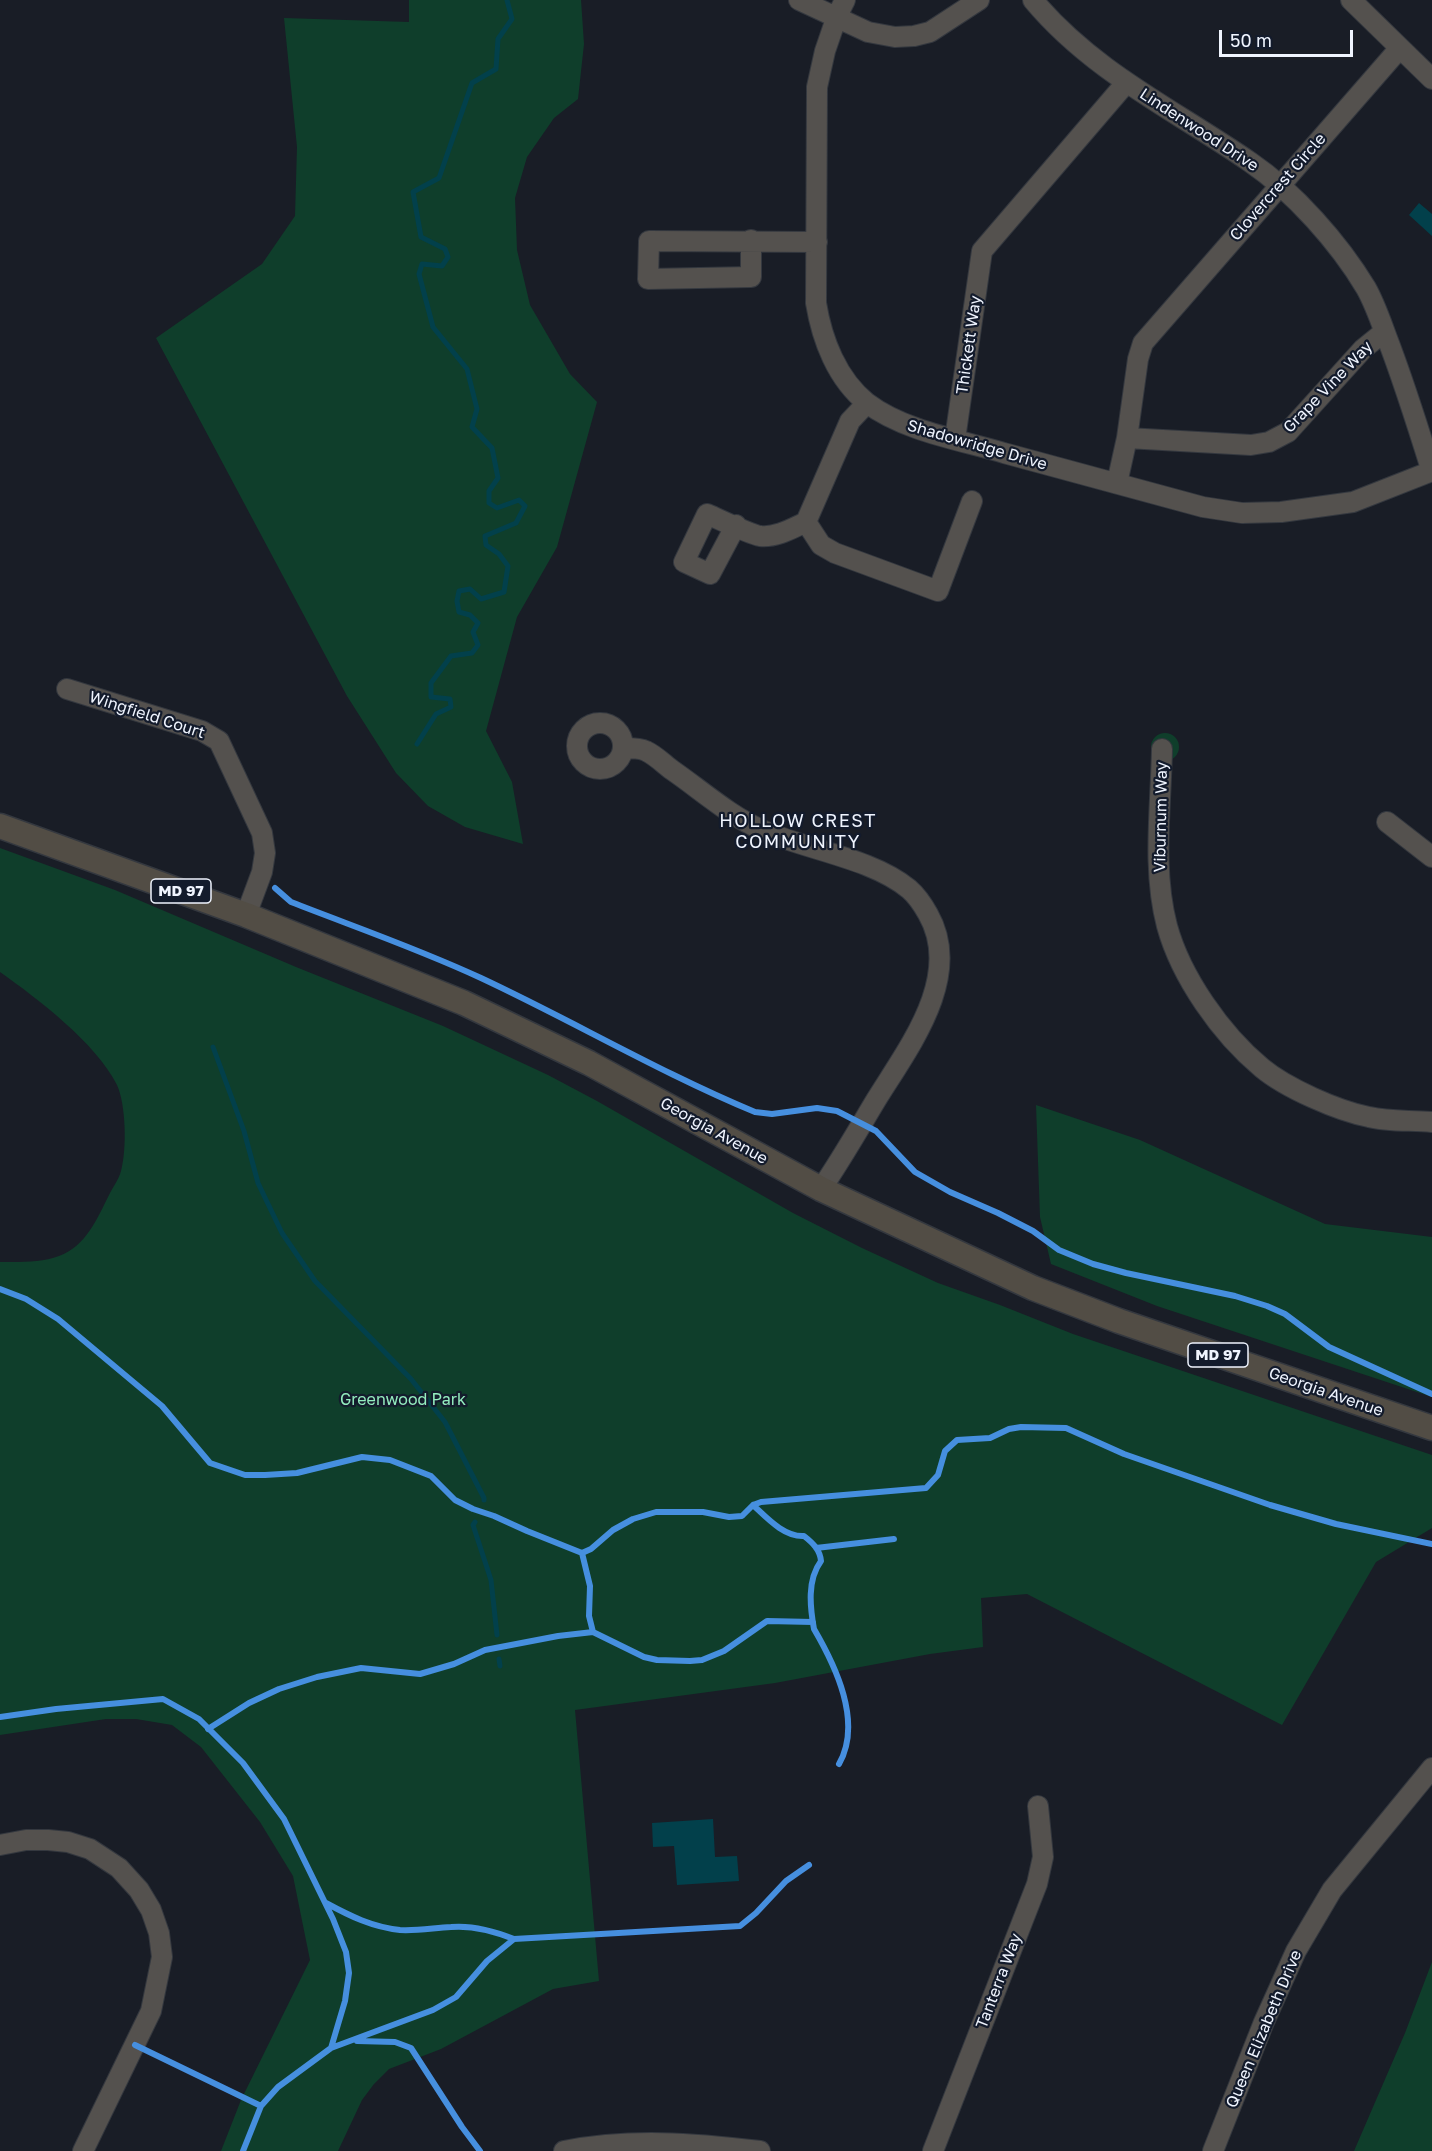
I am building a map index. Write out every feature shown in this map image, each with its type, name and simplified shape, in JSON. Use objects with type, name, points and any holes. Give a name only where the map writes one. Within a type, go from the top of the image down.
[{"type":"main road","name":"Georgia Avenue","points":[[0,826],[246,915],[414,981],[500,1019],[618,1078],[821,1189],[1076,1306],[1432,1428]]},
{"type":"street","points":[[799,0],[841,8],[868,32],[895,37],[930,32],[979,0]]},
{"type":"street","name":"Lindenwood Drive","points":[[1033,0],[1052,23],[1125,83],[1252,163],[1319,223],[1345,256],[1367,290],[1405,384],[1432,471]]},
{"type":"street","points":[[1351,0],[1432,79]]},
{"type":"street","name":"Shadowridge Drive","points":[[841,8],[825,51],[817,87],[816,303],[820,327],[829,350],[848,384],[867,403],[897,422],[1203,507],[1242,513],[1281,512],[1353,502],[1432,471]]},
{"type":"street","name":"Clovercrest Circle","points":[[1117,483],[1127,438],[1138,358],[1143,343],[1399,49]]},
{"type":"street","name":"Thickett Way","points":[[955,439],[982,251],[1125,83]]},
{"type":"street","points":[[751,240],[751,277],[648,279],[649,241],[751,240],[817,242]]},
{"type":"street","name":"Grape Vine Way","points":[[1127,438],[1251,445],[1269,442],[1288,432],[1363,349],[1384,332]]},
{"type":"street","points":[[736,525],[760,536],[776,535],[806,522],[850,421],[867,403]]},
{"type":"street","points":[[806,522],[821,545],[835,553],[938,591],[972,501]]},
{"type":"street","name":"Wingfield Court","points":[[66,689],[202,731],[219,741],[262,833],[265,853],[262,872],[246,915]]},
{"type":"street","points":[[624,748],[645,750],[754,826],[776,836],[878,870],[894,879],[910,890],[933,923],[940,962],[937,984],[930,1004],[905,1052],[821,1189]]},
{"type":"street","name":"Viburnum Way","points":[[1162,749],[1159,870],[1167,926],[1188,978],[1224,1028],[1263,1068],[1316,1100],[1369,1118],[1432,1122]]},
{"type":"street","points":[[1387,822],[1432,856]]},
{"type":"street","name":"Queen Elizabeth Drive","points":[[1213,2151],[1263,2022],[1296,1951],[1332,1890],[1432,1768]]},
{"type":"street","name":"Tanterra Way","points":[[933,2151],[1037,1884],[1043,1857],[1038,1806]]},
{"type":"street","points":[[0,1845],[26,1840],[48,1840],[68,1842],[90,1849],[118,1868],[139,1890],[151,1910],[159,1933],[162,1957],[151,2011],[83,2151]]},
{"type":"street","points":[[564,2151],[616,2144],[660,2142],[693,2143],[760,2151]]},
{"type":"green space","points":[[409,0],[581,0],[584,44],[578,99],[554,118],[527,157],[515,198],[517,250],[530,305],[570,374],[597,402],[557,547],[517,617],[486,731],[512,782],[523,844],[465,827],[428,806],[396,773],[347,696],[156,338],[262,264],[295,216],[297,147],[284,18],[409,22]]},
{"type":"green space","points":[[1165,733],[1175,737],[1179,747],[1175,757],[1165,761],[1155,757],[1151,747],[1155,737]]},
{"type":"green space","name":"Greenwood Park","points":[[0,848],[115,890],[296,967],[443,1026],[548,1075],[793,1213],[938,1283],[1073,1334],[1432,1455],[1432,1528],[1376,1562],[1282,1725],[1027,1594],[981,1598],[983,1647],[930,1654],[775,1683],[575,1710],[599,1981],[553,1989],[441,2049],[389,2069],[362,2100],[338,2151],[221,2151],[241,2100],[310,1960],[293,1876],[260,1822],[201,1747],[172,1725],[136,1719],[106,1719],[0,1735],[0,1262],[45,1260],[59,1256],[77,1246],[90,1231],[119,1177],[125,1139],[120,1094],[108,1069],[65,1023],[0,972]]},
{"type":"green space","points":[[1036,1105],[1140,1140],[1325,1224],[1432,1237],[1432,1397],[1157,1306],[1051,1264],[1040,1217]]},
{"type":"green space","points":[[1432,1962],[1432,2151],[1354,2151],[1405,2033]]},
{"type":"water","points":[[1419,203],[1432,214],[1432,236],[1409,215]]},
{"type":"water","points":[[713,1819],[715,1857],[737,1856],[739,1881],[677,1885],[674,1846],[653,1847],[652,1823]]},
{"type":"waterway","points":[[417,744],[436,714],[451,707],[450,699],[431,697],[431,683],[451,656],[472,653],[478,645],[473,632],[478,623],[470,615],[459,612],[457,601],[459,591],[470,589],[481,599],[504,592],[508,566],[499,554],[486,545],[485,536],[516,523],[525,506],[519,500],[497,508],[489,503],[489,491],[498,478],[492,448],[472,427],[477,409],[467,369],[433,327],[419,274],[422,264],[442,266],[448,257],[445,249],[421,237],[413,192],[439,178],[472,83],[496,69],[498,39],[512,19],[507,0]]},
{"type":"waterway","points":[[213,1047],[244,1131],[258,1183],[282,1233],[315,1281],[411,1379],[445,1422],[484,1500]]},
{"type":"waterway","points":[[475,1522],[473,1525],[491,1580],[497,1635]]},
{"type":"waterway","points":[[499,1659],[500,1666]]},
{"type":"cycle path","points":[[275,888],[291,902],[458,967],[685,1081],[755,1112],[772,1114],[817,1108],[837,1111],[876,1131],[915,1172],[950,1192],[1033,1231],[1059,1250],[1093,1264],[1126,1273],[1235,1296],[1267,1306],[1285,1314],[1329,1347],[1432,1394]]},
{"type":"cycle path","points":[[0,1289],[26,1299],[58,1319],[162,1406],[210,1463],[245,1475],[265,1475],[297,1473],[362,1457],[390,1460],[431,1476],[455,1500],[473,1509],[582,1553],[591,1549],[613,1530],[633,1519],[656,1512],[703,1512],[729,1517],[742,1516],[753,1505],[761,1502],[926,1488],[938,1475],[945,1451],[957,1440],[990,1438],[1009,1429],[1021,1427],[1066,1428],[1124,1454],[1270,1505],[1336,1524],[1432,1544]]},
{"type":"cycle path","points":[[753,1505],[783,1530],[804,1536],[819,1553],[821,1561],[813,1577],[811,1612],[814,1629],[837,1676],[847,1712],[846,1748],[839,1764]]},
{"type":"cycle path","points":[[816,1548],[894,1539]]},
{"type":"cycle path","points":[[582,1553],[590,1586],[589,1616],[593,1632],[644,1657],[657,1660],[702,1660],[724,1651],[767,1621],[813,1622]]},
{"type":"cycle path","points":[[208,1729],[249,1703],[279,1689],[317,1677],[361,1668],[420,1674],[454,1664],[485,1650],[558,1636],[593,1632]]},
{"type":"cycle path","points":[[0,1717],[56,1709],[163,1699],[199,1719],[243,1763],[284,1819],[333,1919],[346,1952],[349,1973],[345,2001],[331,2048]]},
{"type":"cycle path","points":[[243,2151],[261,2106],[278,2087],[331,2048],[433,2010],[456,1997],[487,1961],[514,1939],[740,1926],[756,1913],[786,1881],[809,1865]]},
{"type":"cycle path","points":[[326,1903],[362,1920],[390,1929],[467,1927],[491,1931],[514,1939]]},
{"type":"cycle path","points":[[357,2041],[395,2042],[411,2048],[480,2151]]},
{"type":"cycle path","points":[[135,2045],[261,2106]]},
{"type":"district","name":"HOLLOW CREST COMMUNITY","points":[[798,831]]}]
